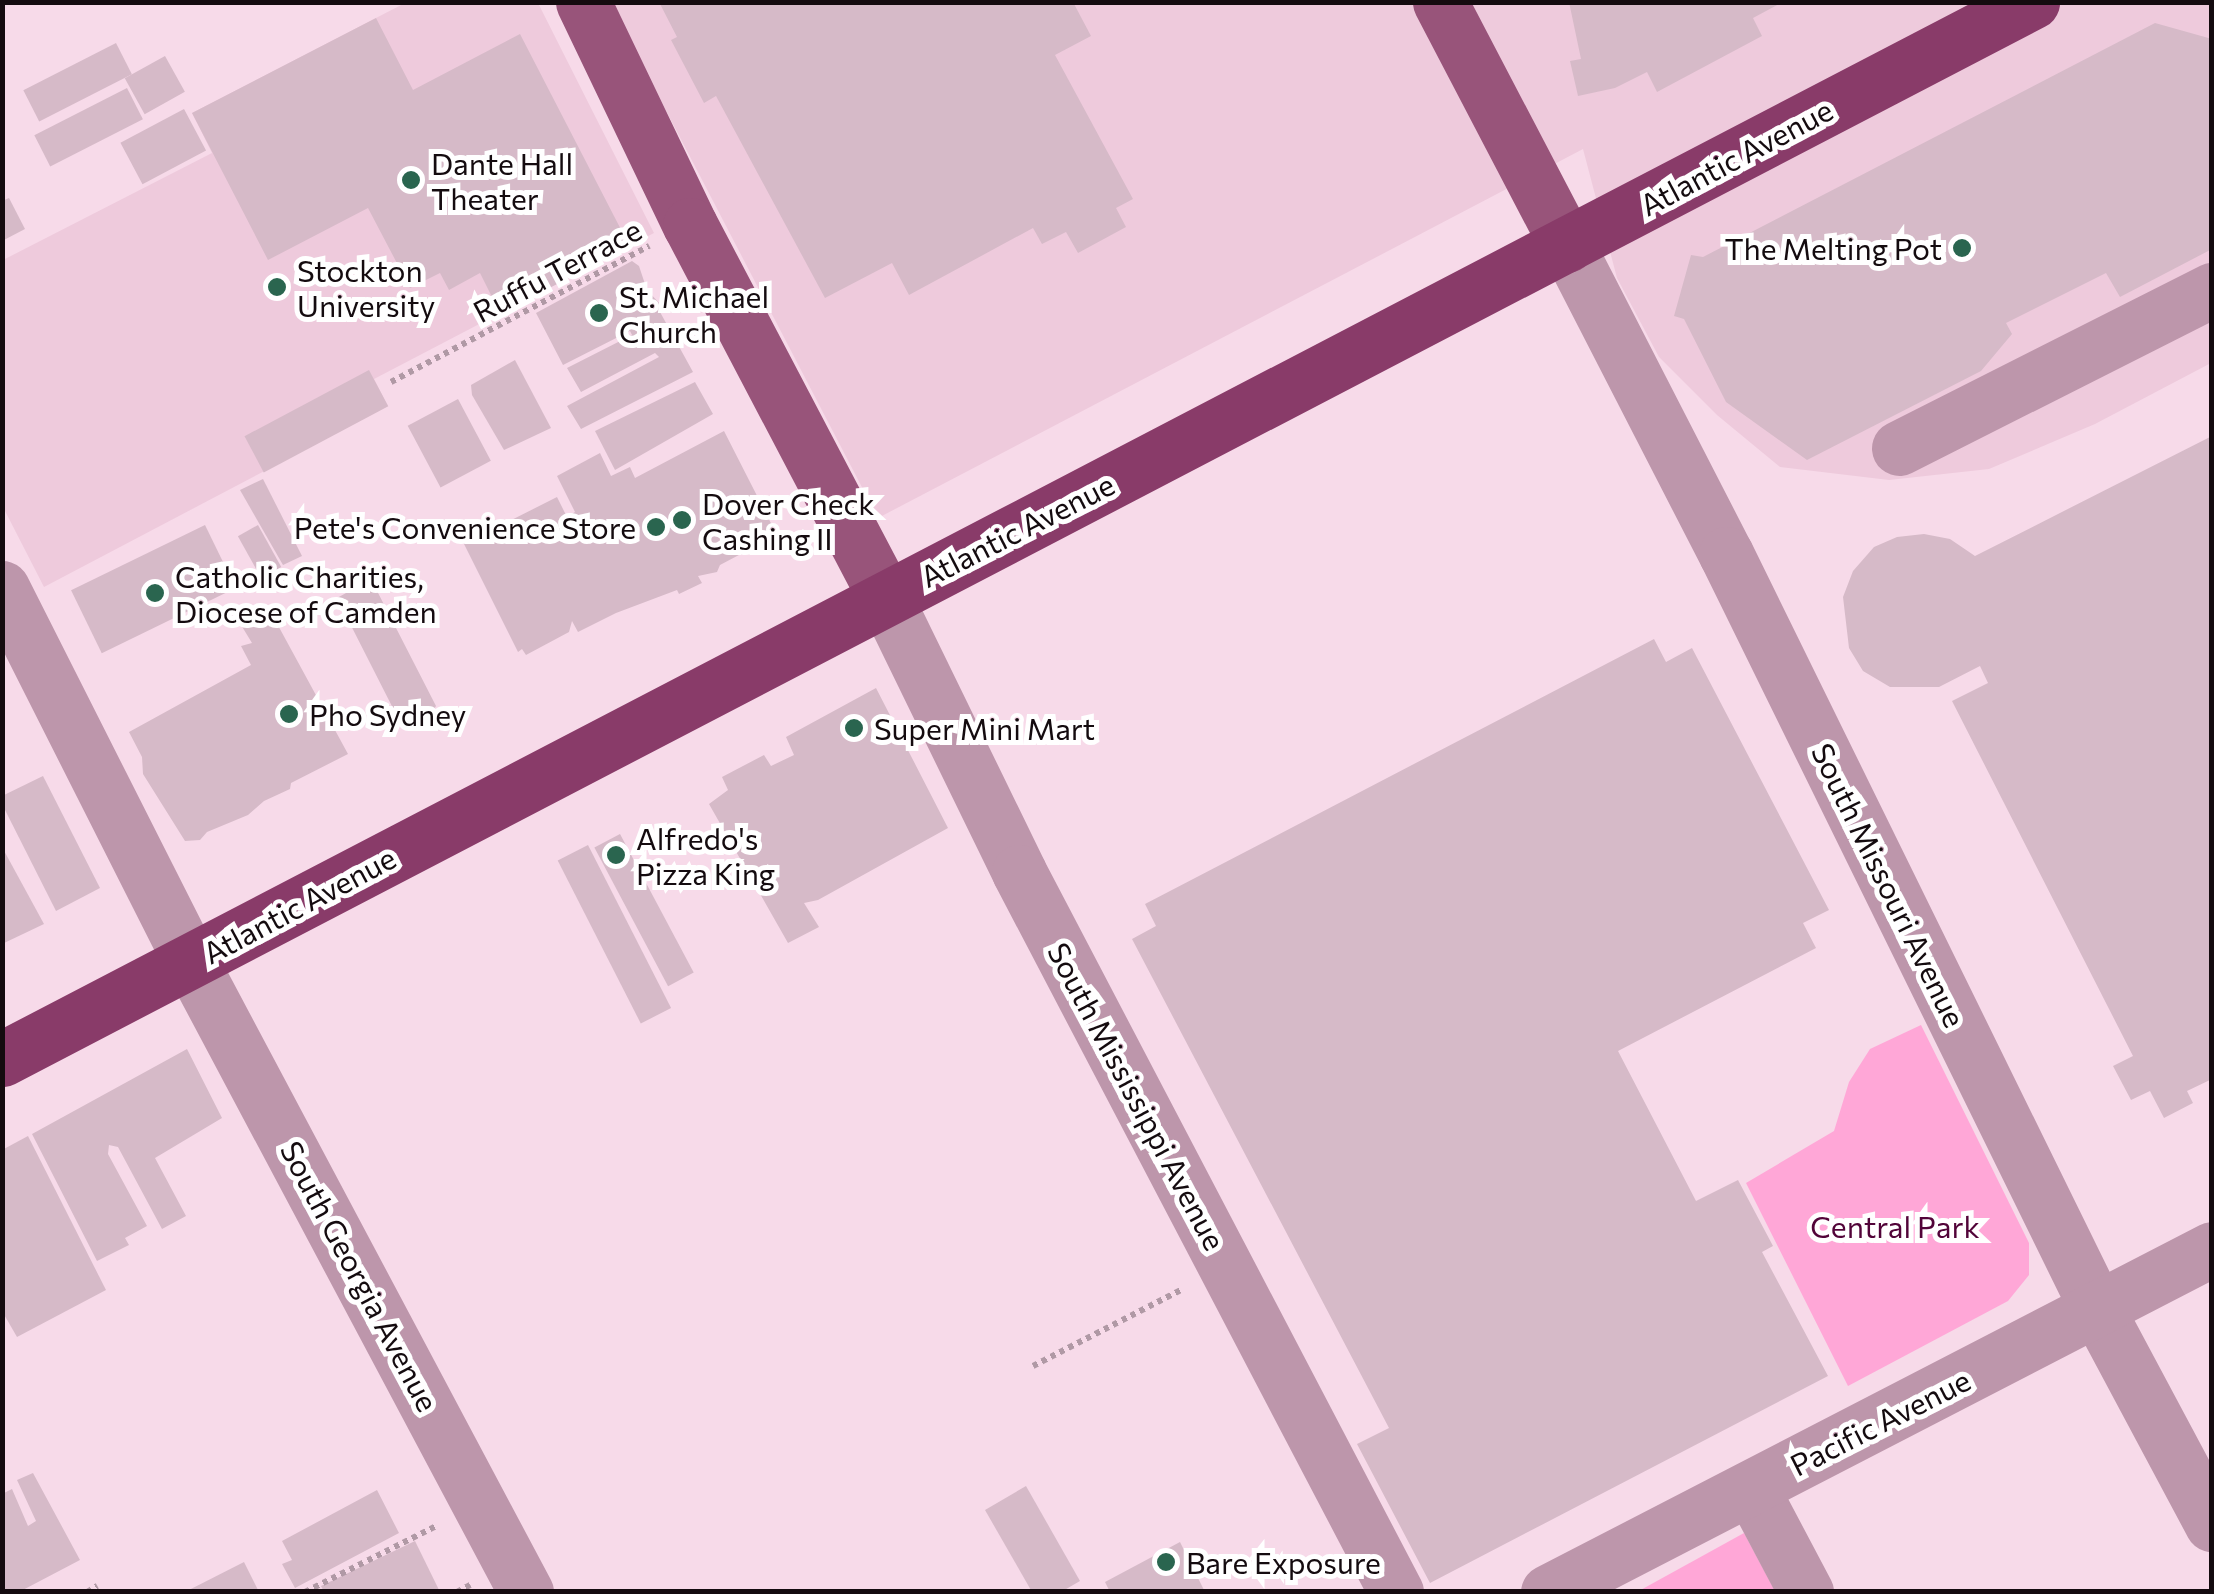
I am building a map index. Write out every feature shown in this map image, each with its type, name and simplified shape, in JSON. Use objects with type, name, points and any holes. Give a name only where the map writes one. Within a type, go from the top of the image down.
[{"type":"highway","name":"Atlantic Avenue","points":[[2,1060],[2032,2]]},
{"type":"main road","points":[[583,2],[690,225],[885,597]]},
{"type":"main road","points":[[1440,2],[1567,245]]},
{"type":"street","name":"South Missouri Avenue","points":[[1567,245],[1726,554],[2097,1309],[2205,1495]]},
{"type":"street","points":[[1899,448],[2212,290]]},
{"type":"street","name":"South Georgia Avenue","points":[[2,588],[191,962],[526,1592]]},
{"type":"street","name":"South Mississippi Avenue","points":[[885,597],[1012,858],[1396,1592]]},
{"type":"street","name":"Pacific Avenue","points":[[1548,1592],[2212,1249]]},
{"type":"street","points":[[1752,1488],[1806,1592]]},
{"type":"path","name":"Ruffu Terrace","points":[[391,382],[690,225]]},
{"type":"path","points":[[1033,1366],[1226,1268]]},
{"type":"path","points":[[305,1592],[480,1503]]},
{"type":"path","points":[[87,1592],[97,1586]]},
{"type":"shaded area","name":"Stockton University","points":[[405,3],[538,3],[654,233],[374,379],[388,406],[44,587],[3,507],[3,260],[212,153],[192,113]]},
{"type":"shaded area","points":[[610,3],[2211,3],[2211,363],[2095,424],[1989,469],[1889,480],[1780,467],[1717,415],[1659,357],[1617,278],[1583,149],[878,518]]},
{"type":"green space","name":"Central Park","points":[[1921,1025],[2029,1243],[2029,1275],[2008,1301],[1848,1386],[1746,1183],[1834,1131],[1849,1082],[1870,1049]]},
{"type":"green space","points":[[1744,1533],[1775,1591],[1637,1592]]},
{"type":"building","points":[[659,2],[1073,2],[1091,36],[1055,55],[1133,199],[1116,208],[1126,227],[1078,253],[1066,232],[1042,244],[1033,228],[909,295],[892,263],[825,298],[716,96],[704,103],[671,40],[677,37]]},
{"type":"building","points":[[1569,2],[1783,2],[1753,18],[1762,36],[1657,92],[1647,72],[1615,88],[1578,96],[1570,61],[1581,59]]},
{"type":"building","name":"Dante Hall Theater","points":[[376,18],[413,90],[520,34],[630,247],[500,313],[480,273],[449,290],[440,273],[410,288],[368,208],[268,260],[192,113]]},
{"type":"building","points":[[2155,23],[2212,39],[2212,249],[2120,297],[2106,273],[2006,323],[2012,334],[1981,371],[1807,460],[1726,402],[1684,319],[1674,316],[1691,255],[1703,257]]},
{"type":"building","points":[[116,43],[132,74],[39,121],[23,90]]},
{"type":"building","points":[[165,56],[185,92],[145,114],[125,78]]},
{"type":"building","points":[[127,88],[143,119],[50,166],[34,135]]},
{"type":"building","points":[[184,109],[206,150],[142,184],[120,143]]},
{"type":"building","points":[[9,198],[25,229],[2,241],[2,201]]},
{"type":"building","points":[[632,261],[639,266],[647,290],[661,305],[660,312],[693,372],[581,429],[567,406],[659,357],[655,353],[581,392],[567,368],[632,335],[630,331],[563,365],[536,313]]},
{"type":"building","points":[[515,360],[551,428],[504,450],[472,395],[471,385]]},
{"type":"building","points":[[369,370],[388,406],[264,472],[245,436]]},
{"type":"building","points":[[695,382],[713,414],[615,470],[595,431]]},
{"type":"building","points":[[458,399],[491,461],[441,488],[408,426]]},
{"type":"building","points":[[724,431],[777,535],[720,565],[717,572],[698,576],[702,583],[679,594],[677,590],[578,632],[572,621],[569,632],[526,655],[522,649],[518,652],[464,544],[557,497],[567,517],[575,512],[557,476],[600,453],[611,476],[630,467],[635,478]]},
{"type":"building","points":[[2212,436],[2212,1079],[2187,1091],[2193,1103],[2164,1118],[2150,1091],[2131,1100],[2113,1066],[2133,1056],[1952,701],[1988,683],[1980,666],[1939,687],[1890,687],[1863,671],[1849,648],[1843,597],[1853,571],[1874,547],[1897,537],[1924,534],[1950,539],[1975,556]]},
{"type":"building","points":[[263,479],[302,556],[283,565],[240,490]]},
{"type":"building","name":"Catholic Charities, Diocese of Camden","points":[[205,525],[236,588],[102,653],[71,590]]},
{"type":"building","points":[[258,525],[281,567],[261,578],[238,536]]},
{"type":"building","points":[[364,583],[367,589],[374,585],[436,706],[425,723],[402,726],[337,598]]},
{"type":"building","points":[[268,607],[348,754],[291,783],[290,789],[264,801],[248,815],[207,832],[200,840],[185,841],[143,774],[142,757],[129,732],[251,665],[241,646],[252,643],[238,620]]},
{"type":"building","points":[[1654,639],[1666,662],[1692,648],[1829,910],[1803,923],[1816,948],[1618,1051],[1696,1201],[1738,1180],[1773,1246],[1762,1252],[1828,1376],[1430,1583],[1357,1444],[1389,1428],[1132,939],[1156,926],[1145,904]]},
{"type":"building","points":[[876,688],[948,828],[818,900],[804,903],[819,927],[788,943],[709,804],[728,790],[722,777],[764,755],[771,766],[794,755],[786,737]]},
{"type":"building","points":[[43,776],[100,888],[56,911],[2,804],[2,796]]},
{"type":"building","points":[[620,834],[694,973],[668,986],[594,848]]},
{"type":"building","points":[[588,845],[671,1008],[641,1023],[558,860]]},
{"type":"building","points":[[2,847],[44,924],[2,944]]},
{"type":"building","points":[[187,1049],[222,1118],[155,1158],[186,1216],[162,1229],[118,1147],[109,1145],[108,1154],[147,1226],[125,1238],[129,1245],[97,1261],[32,1134]]},
{"type":"building","points":[[28,1136],[106,1290],[17,1337],[2,1311],[2,1150]]},
{"type":"building","points":[[33,1473],[80,1560],[19,1592],[2,1592],[2,1494],[12,1489],[28,1526],[36,1521],[17,1480]]},
{"type":"building","points":[[1026,1486],[1080,1581],[1061,1592],[1032,1592],[985,1510]]},
{"type":"building","points":[[377,1490],[399,1533],[295,1588],[282,1564],[292,1560],[282,1541]]},
{"type":"building","points":[[415,1541],[440,1592],[324,1592],[321,1586]]},
{"type":"building","name":"Bare Exposure","points":[[1180,1542],[1205,1592],[1110,1592],[1105,1582]]},
{"type":"building","points":[[244,1562],[259,1592],[185,1592]]},
{"type":"place","name":"Dante Hall Theater","points":[[411,180]]},
{"type":"place","name":"The Melting Pot","points":[[1962,248]]},
{"type":"place","name":"Stockton University","points":[[277,287]]},
{"type":"place","name":"St. Michael Church","points":[[599,313]]},
{"type":"place","name":"Dover Check Cashing II","points":[[682,520]]},
{"type":"place","name":"Pete's Convenience Store","points":[[656,527]]},
{"type":"place","name":"Catholic Charities, Diocese of Camden","points":[[155,593]]},
{"type":"place","name":"Pho Sydney","points":[[289,714]]},
{"type":"place","name":"Super Mini Mart","points":[[854,728]]},
{"type":"place","name":"Alfredo's Pizza King","points":[[616,855]]},
{"type":"place","name":"Bare Exposure","points":[[1166,1562]]}]
